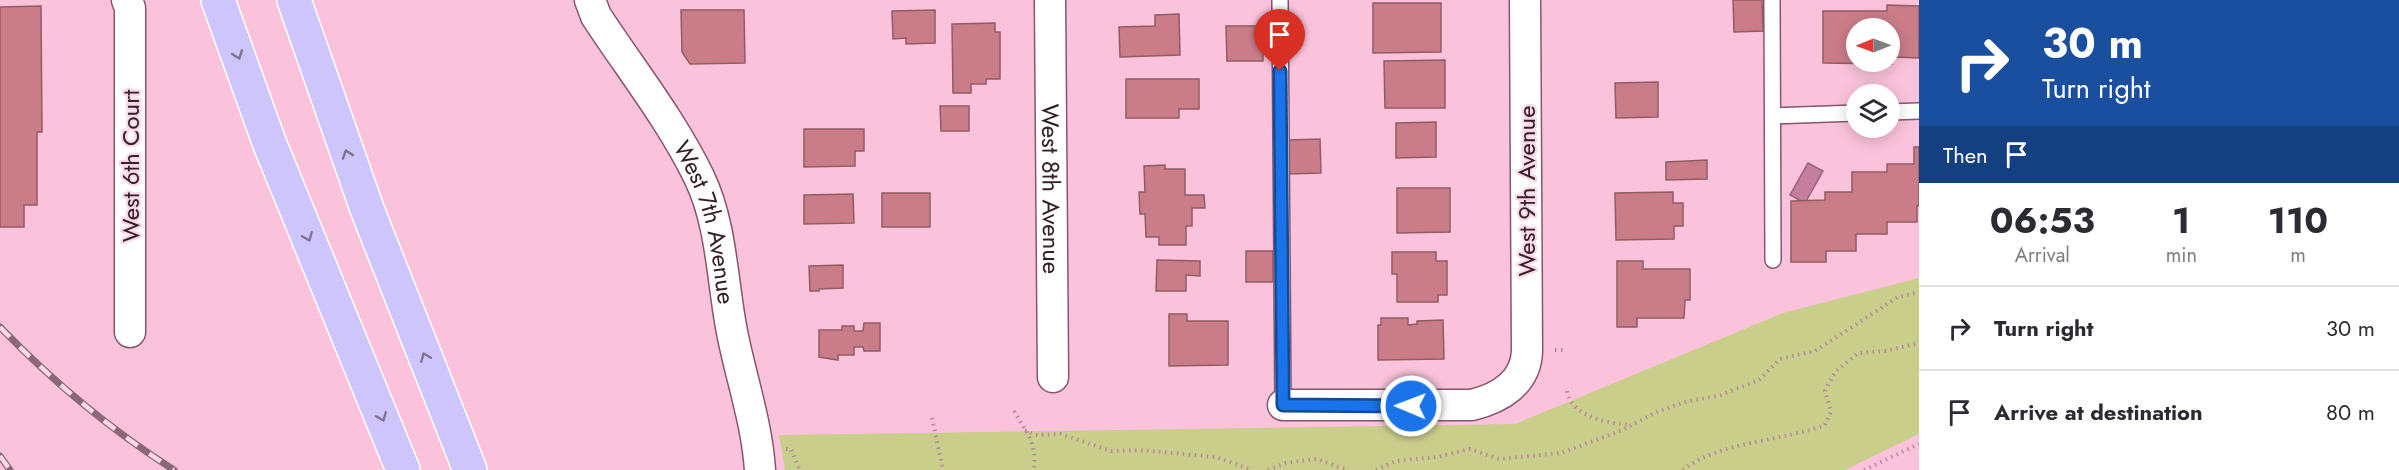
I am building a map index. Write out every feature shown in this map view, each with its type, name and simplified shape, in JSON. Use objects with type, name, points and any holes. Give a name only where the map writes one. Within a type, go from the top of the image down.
[{"type":"highway","points":[[218,0],[268,141],[403,470]]},
{"type":"highway","points":[[294,0],[367,210],[470,470]]},
{"type":"street","name":"West 6th Court","points":[[127,0],[130,9],[130,332]]},
{"type":"street","name":"West 7th Avenue","points":[[590,0],[596,16],[673,132],[700,179],[715,230],[732,333],[755,428],[760,470]]},
{"type":"street","name":"West 8th Avenue","points":[[1050,0],[1053,377]]},
{"type":"street","name":"West 9th Avenue","points":[[1283,405],[1463,406],[1489,400],[1502,393],[1517,380],[1525,367],[1527,351],[1525,0]]},
{"type":"lane","points":[[1280,0],[1283,405]]},
{"type":"lane","points":[[1772,0],[1773,260]]},
{"type":"lane","points":[[1900,112],[1919,111]]},
{"type":"lane","points":[[1773,116],[1846,113]]},
{"type":"path","points":[[1376,470],[1396,461],[1437,457],[1470,449],[1499,459],[1561,453],[1657,412],[1685,402],[1721,395],[1759,380],[1780,359],[1815,351],[1898,297],[1919,292]]},
{"type":"path","points":[[1683,470],[1691,464],[1735,447],[1804,433],[1825,426],[1831,412],[1825,391],[1835,372],[1858,353],[1886,351],[1919,343]]},
{"type":"path","points":[[1567,391],[1571,402],[1587,414],[1606,422],[1630,425]]},
{"type":"path","points":[[1014,411],[1025,430],[1030,434],[1034,447],[1034,470]]},
{"type":"path","points":[[932,418],[943,470]]},
{"type":"path","points":[[1025,430],[1035,435],[1061,434],[1111,451],[1139,450],[1216,457],[1252,470]]},
{"type":"path","points":[[1864,470],[1919,444]]},
{"type":"path","points":[[1268,470],[1286,463],[1316,459],[1347,470]]},
{"type":"green space","points":[[1919,278],[1919,434],[1845,470],[785,470],[779,435],[1515,424],[1783,313]]},
{"type":"shaded area","points":[[1808,163],[1823,171],[1805,203],[1790,195]]},
{"type":"building","points":[[1733,0],[1762,0],[1763,31],[1734,32]]},
{"type":"building","points":[[1373,3],[1441,3],[1441,52],[1373,53]]},
{"type":"building","points":[[1887,5],[1919,6],[1919,58],[1900,57],[1900,18],[1846,18],[1846,63],[1823,63],[1823,11],[1887,11]]},
{"type":"building","points":[[41,6],[42,132],[37,132],[37,205],[24,205],[24,227],[0,227],[0,7]]},
{"type":"building","points":[[681,10],[744,10],[745,63],[690,64],[682,52]]},
{"type":"building","points":[[935,10],[935,43],[906,44],[906,38],[893,39],[892,11]]},
{"type":"building","points":[[1179,14],[1180,55],[1120,57],[1119,27],[1155,26],[1155,15]]},
{"type":"building","points":[[995,23],[995,32],[1000,32],[1000,79],[986,79],[986,84],[971,84],[971,93],[953,93],[952,24]]},
{"type":"building","points":[[1226,26],[1263,26],[1263,61],[1227,61]]},
{"type":"building","points":[[1445,60],[1445,108],[1385,108],[1384,61]]},
{"type":"building","points":[[1126,79],[1199,79],[1199,109],[1179,109],[1179,118],[1126,118]]},
{"type":"building","points":[[1658,82],[1658,117],[1616,118],[1615,83]]},
{"type":"building","points":[[940,106],[969,106],[969,131],[941,131]]},
{"type":"building","points":[[1436,122],[1436,157],[1396,158],[1396,123]]},
{"type":"building","points":[[804,129],[864,129],[864,151],[855,151],[855,166],[804,167]]},
{"type":"building","points":[[1320,139],[1321,173],[1289,174],[1288,140]]},
{"type":"building","points":[[1914,147],[1919,147],[1917,222],[1887,222],[1887,234],[1856,234],[1856,251],[1826,251],[1826,262],[1791,262],[1791,201],[1825,200],[1825,192],[1852,192],[1852,172],[1887,172],[1887,164],[1914,164]]},
{"type":"building","points":[[1707,160],[1707,179],[1666,180],[1666,162]]},
{"type":"building","points":[[1165,165],[1165,169],[1185,169],[1185,195],[1204,195],[1205,208],[1192,208],[1192,226],[1186,226],[1186,245],[1159,245],[1159,237],[1146,237],[1145,214],[1140,214],[1139,192],[1145,192],[1144,166]]},
{"type":"building","points":[[1397,188],[1450,188],[1450,232],[1397,233]]},
{"type":"building","points":[[1673,192],[1673,203],[1683,203],[1683,226],[1674,226],[1674,239],[1616,240],[1615,193]]},
{"type":"building","points":[[882,193],[930,193],[930,227],[882,227]]},
{"type":"building","points":[[853,194],[854,223],[804,224],[804,195]]},
{"type":"building","points":[[1246,251],[1273,251],[1273,282],[1246,282]]},
{"type":"building","points":[[1392,252],[1436,252],[1436,261],[1447,261],[1447,295],[1438,295],[1438,302],[1397,302],[1397,274],[1392,274]]},
{"type":"building","points":[[1157,260],[1200,261],[1200,276],[1186,275],[1186,291],[1156,291]]},
{"type":"building","points":[[1617,261],[1643,261],[1643,269],[1690,269],[1690,300],[1685,300],[1684,318],[1637,318],[1637,327],[1617,327]]},
{"type":"building","points":[[843,265],[843,288],[810,291],[809,266]]},
{"type":"building","points":[[1169,314],[1187,314],[1187,321],[1228,321],[1228,365],[1169,366]]},
{"type":"building","points":[[1381,318],[1408,318],[1408,325],[1417,324],[1417,321],[1443,320],[1444,359],[1378,360],[1378,325],[1381,325]]},
{"type":"building","points":[[864,323],[880,323],[880,351],[864,351],[863,347],[854,347],[854,355],[838,355],[838,360],[819,357],[819,330],[842,330],[842,326],[854,326],[854,331],[863,331]]},
{"type":"railway","points":[[0,327],[83,404],[174,470]]},
{"type":"railway","points":[[0,456],[10,470]]},
{"type":"route","points":[[1280,71],[1283,405],[1411,406]]}]
